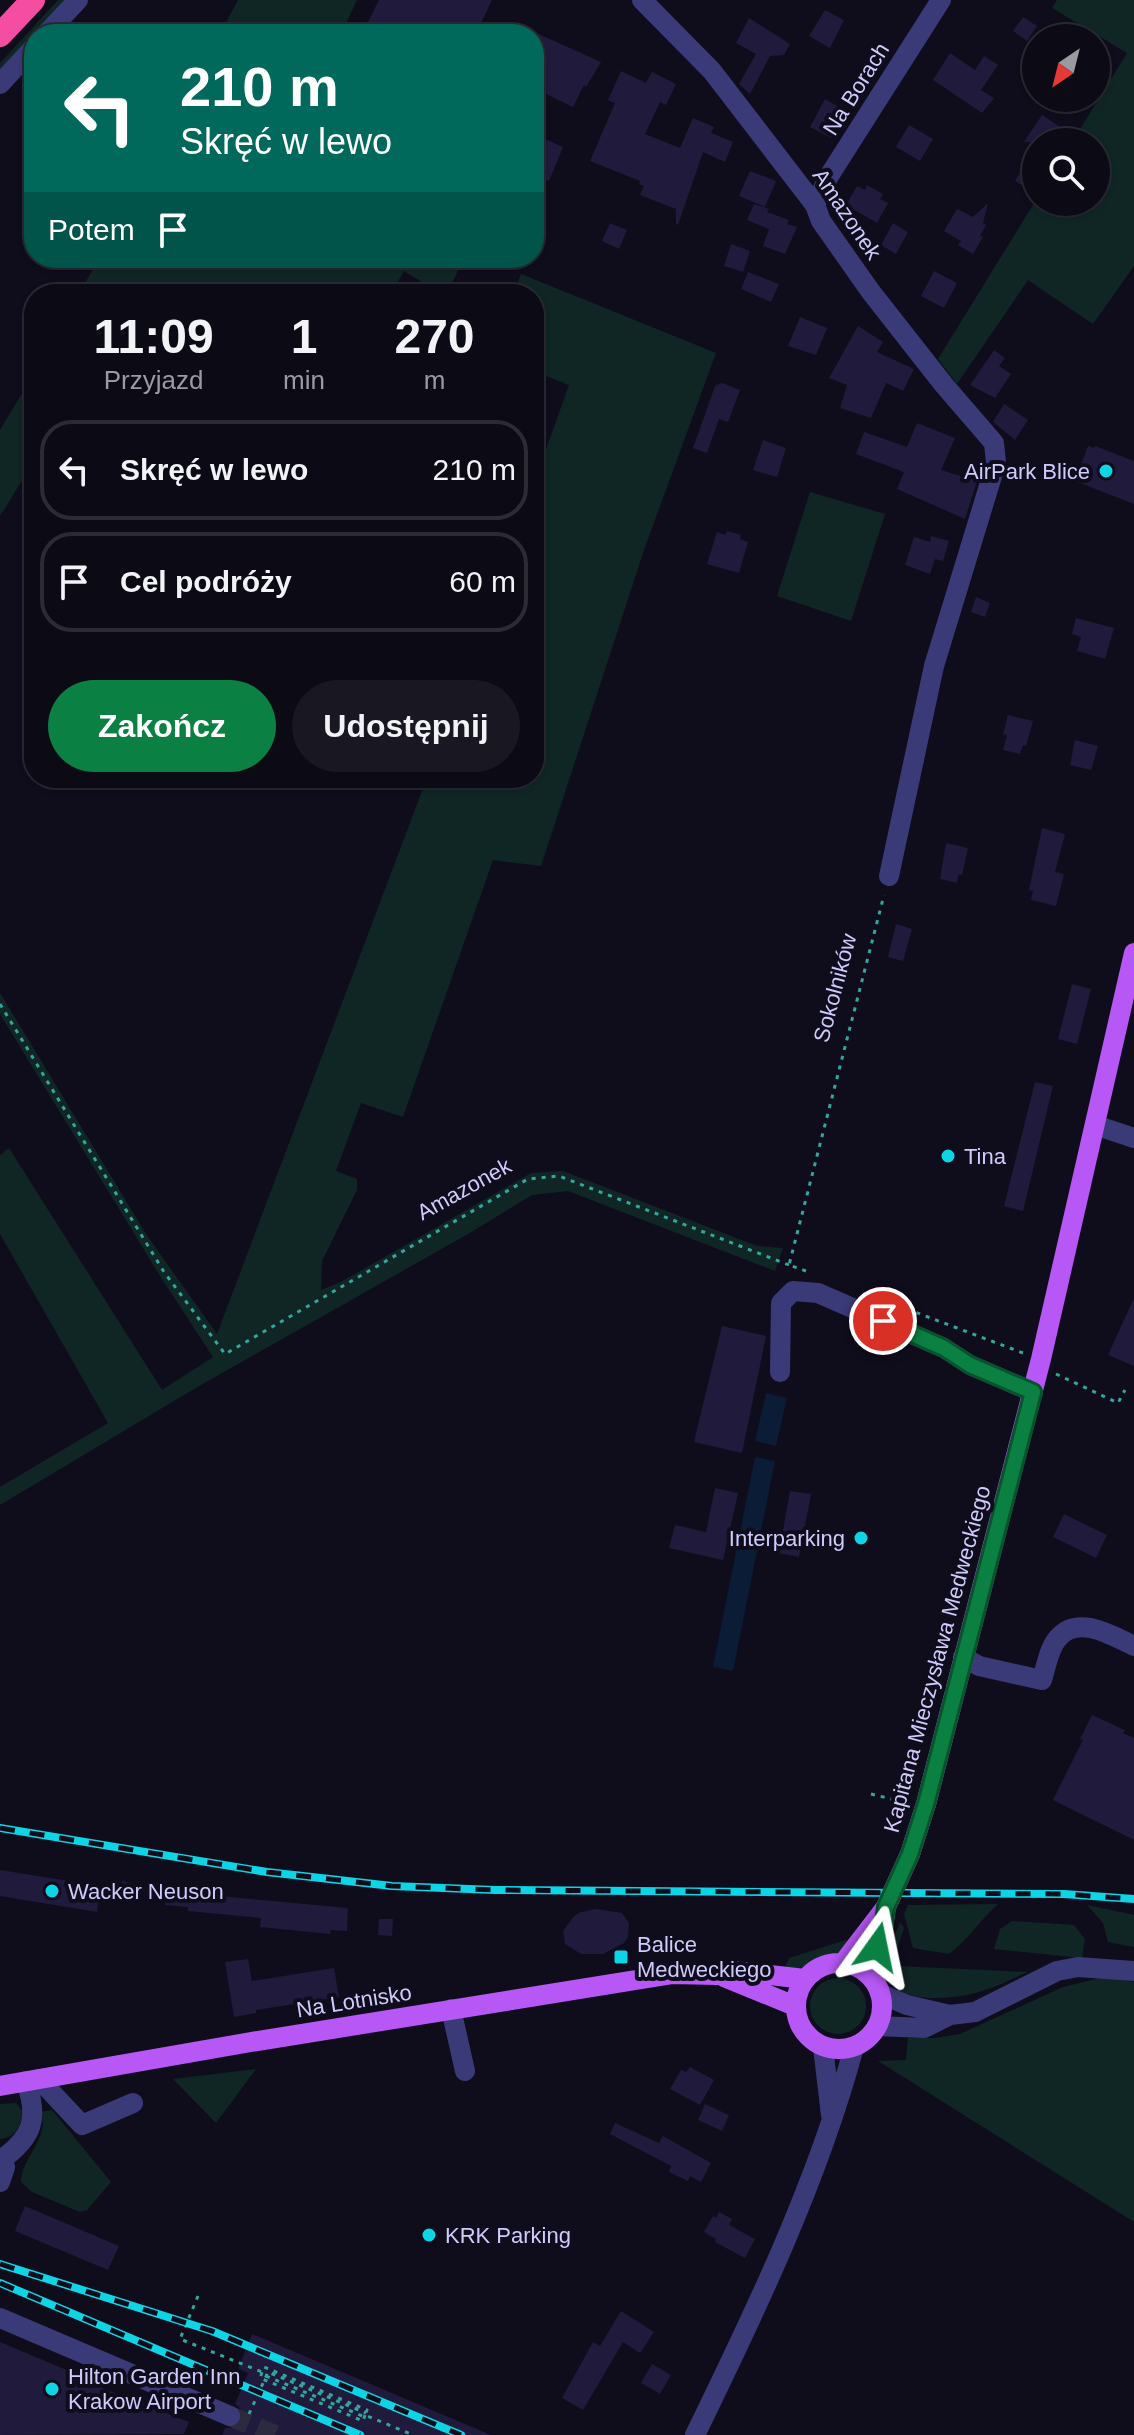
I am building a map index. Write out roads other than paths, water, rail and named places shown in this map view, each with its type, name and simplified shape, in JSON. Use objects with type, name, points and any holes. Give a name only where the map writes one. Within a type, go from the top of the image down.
[{"type":"highway","points":[[0,35],[33,0]]},
{"type":"main road","name":"Kapitana Mieczysława Medweckiego","points":[[843,1963],[886,1907],[910,1854],[926,1804],[1033,1392],[1047,1366],[1095,1125],[1134,953]]},
{"type":"main road","name":"Kapitana Mieczysława Medweckiego","points":[[876,1985],[886,1907]]},
{"type":"main road","points":[[843,1963],[862,1969],[876,1985],[882,2013],[872,2035],[854,2047],[833,2049],[823,2047],[803,2030],[795,2006],[805,1979],[815,1970],[828,1964],[843,1963]]},
{"type":"main road","name":"Na Lotnisko","points":[[0,2086],[673,1974],[717,1975],[735,1971],[805,1979]]},
{"type":"main road","name":"Na Lotnisko","points":[[717,1975],[795,2006]]},
{"type":"street","points":[[55,24],[78,0]]},
{"type":"street","name":"Amazonek","points":[[642,0],[712,71],[815,205],[821,221],[871,292],[994,443],[996,463],[934,666],[889,876]]},
{"type":"street","name":"Na Borach","points":[[815,205],[829,176],[941,0]]},
{"type":"street","points":[[0,84],[24,58]]},
{"type":"street","points":[[1095,1125],[1134,1138]]},
{"type":"street","points":[[780,1372],[781,1303],[793,1291],[818,1293],[944,1348],[970,1365],[1033,1392]]},
{"type":"street","points":[[963,1657],[979,1666],[1042,1680],[1058,1638],[1070,1629],[1087,1626],[1134,1646]]},
{"type":"street","points":[[877,2026],[924,2028],[950,2015],[975,2012],[1057,1971],[1078,1967],[1134,1971]]},
{"type":"street","points":[[876,1985],[907,2005],[950,2015]]},
{"type":"street","points":[[451,2009],[465,2071]]},
{"type":"street","points":[[823,2047],[831,2115]]},
{"type":"street","points":[[695,2435],[772,2270],[826,2137],[854,2047]]},
{"type":"street","points":[[32,2080],[82,2125],[133,2103]]},
{"type":"street","points":[[0,2182],[5,2167],[1,2159],[26,2139],[30,2129],[32,2080]]},
{"type":"street","points":[[0,2318],[238,2420]]},
{"type":"water","points":[[766,1393],[787,1398],[776,1446],[755,1441]]},
{"type":"water","points":[[755,1457],[775,1461],[733,1671],[713,1667]]},
{"type":"tunnel","points":[[230,2416],[275,2435]]},
{"type":"railway","points":[[0,1828],[267,1872],[392,1886],[495,1890],[1064,1894],[1134,1899]]},
{"type":"railway","points":[[0,2264],[212,2331],[461,2435]]},
{"type":"railway","points":[[0,2283],[360,2435]]},
{"type":"place","name":"AirPark Blice","points":[[1106,471]]},
{"type":"place","name":"Tina","points":[[948,1156]]},
{"type":"place","name":"Interparking","points":[[861,1538]]},
{"type":"place","name":"Wacker Neuson","points":[[52,1891]]},
{"type":"place","name":"Balice Medweckiego","points":[[621,1957]]},
{"type":"place","name":"KRK Parking","points":[[429,2235]]},
{"type":"place","name":"Hilton Garden Inn Krakow Airport","points":[[52,2389]]}]
